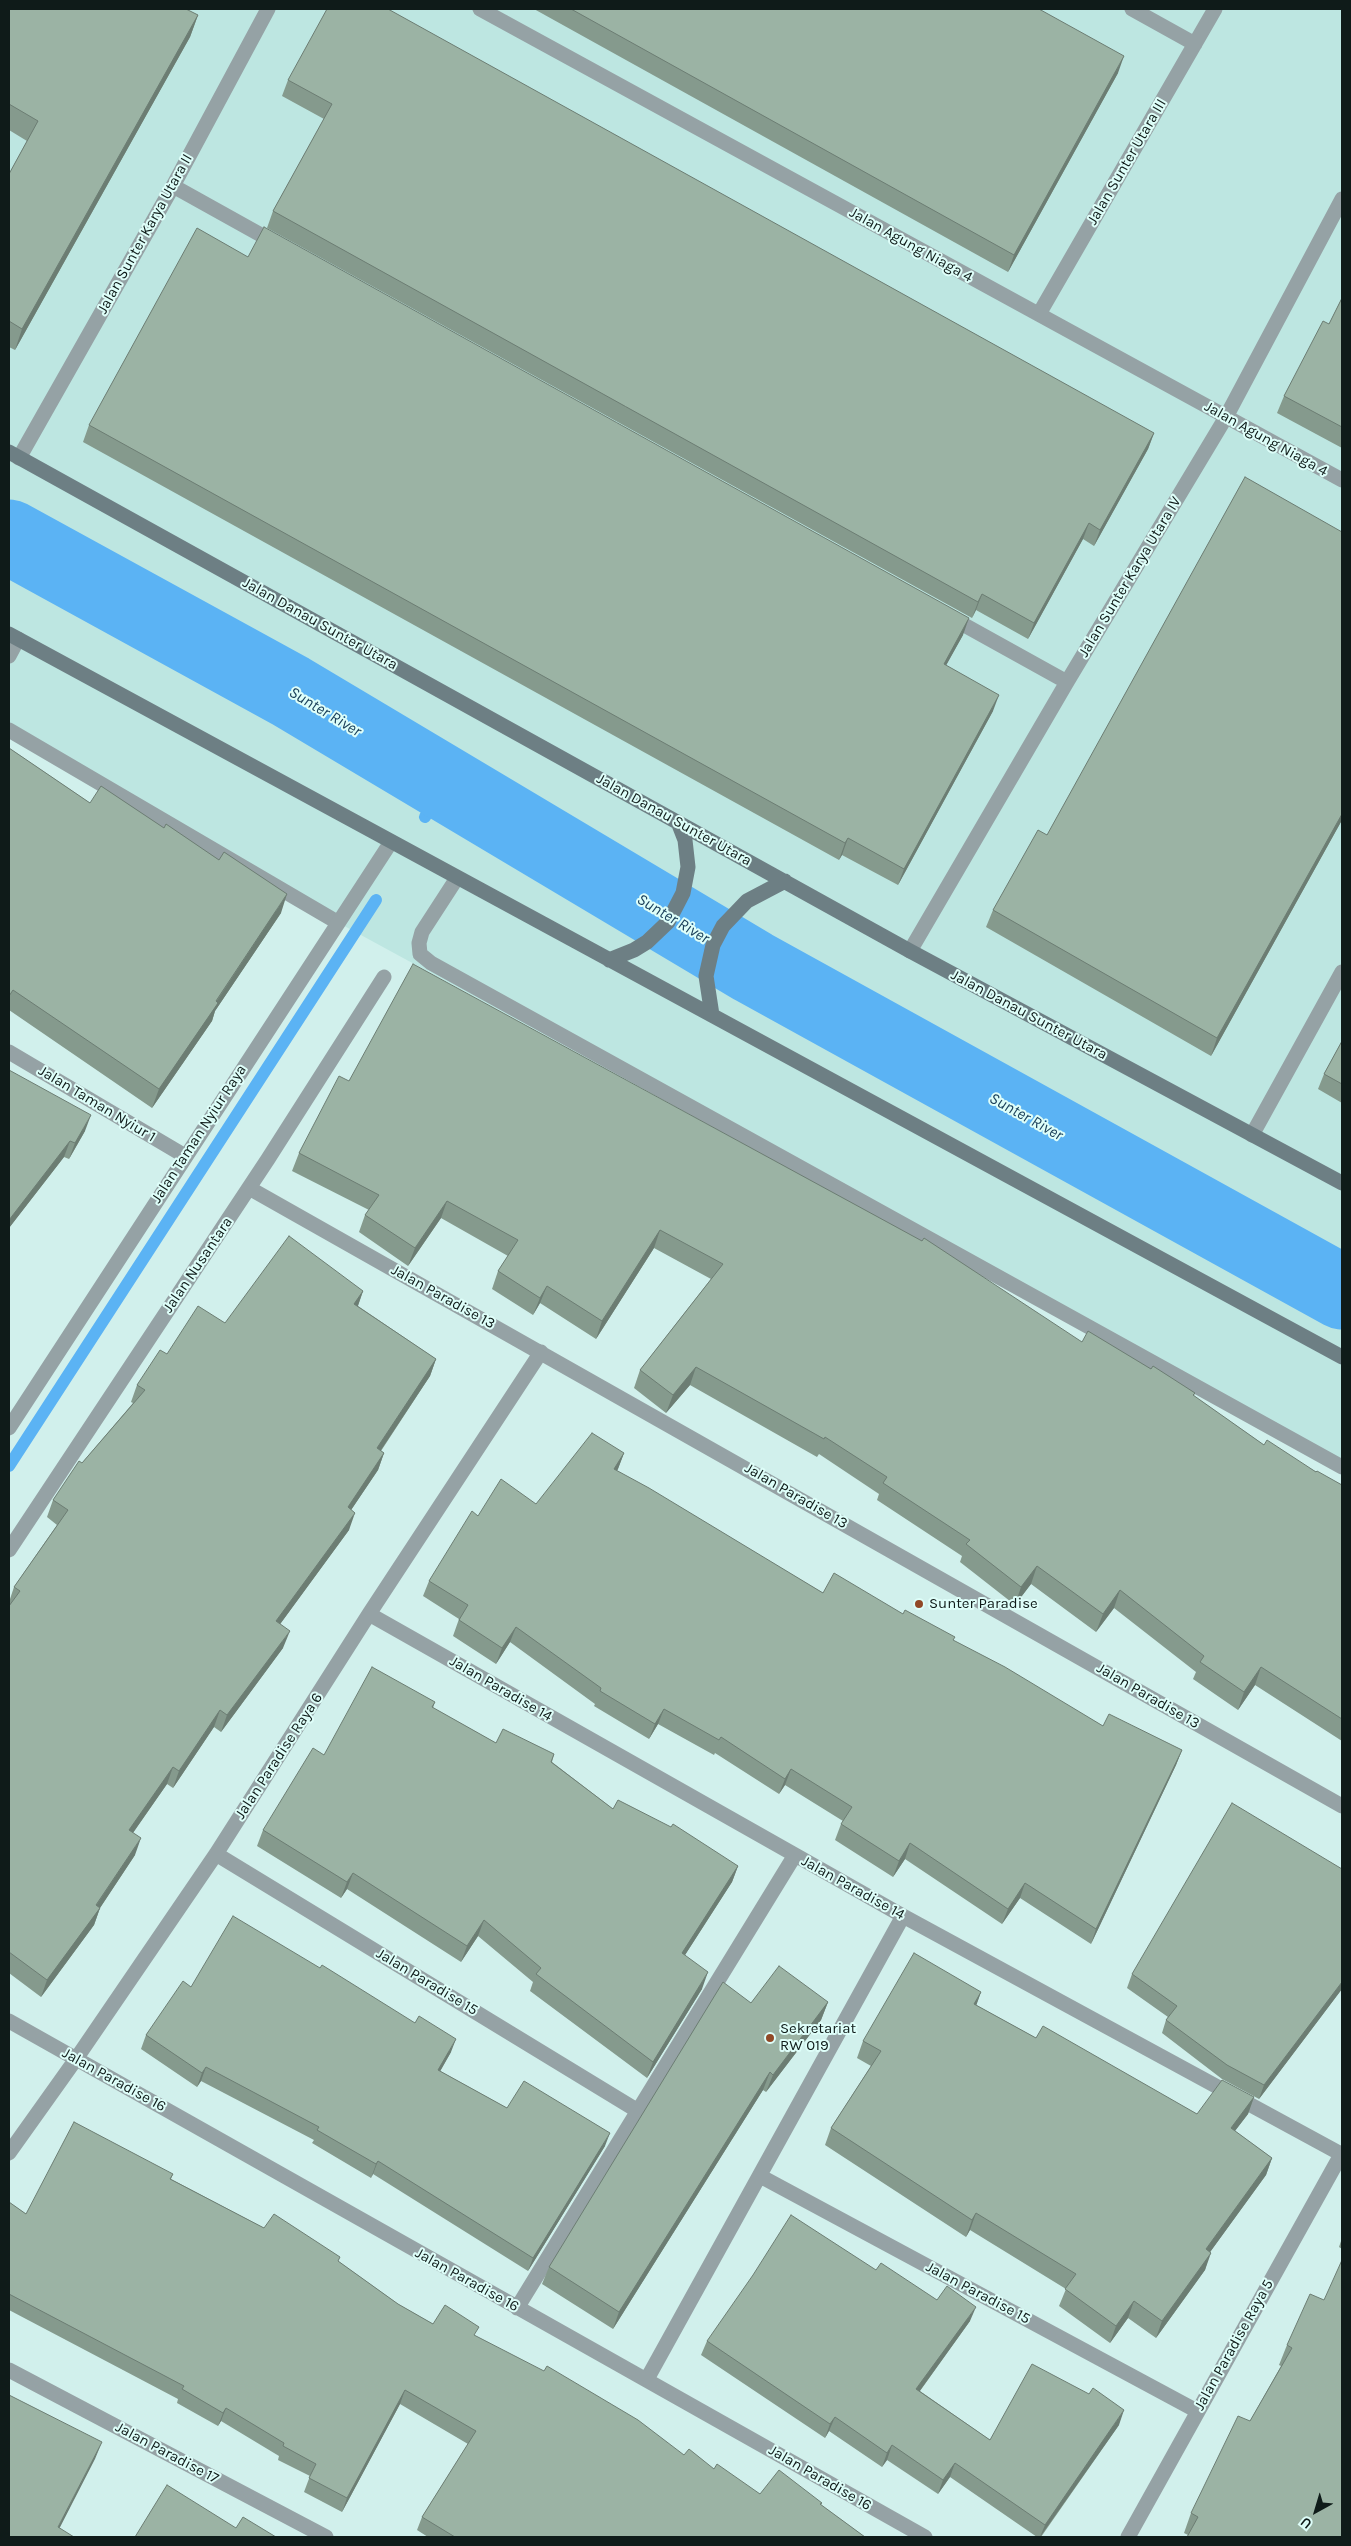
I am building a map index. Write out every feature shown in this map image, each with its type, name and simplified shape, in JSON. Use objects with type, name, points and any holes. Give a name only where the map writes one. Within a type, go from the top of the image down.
[{"type":"main road","name":"Jalan Danau Sunter Utara","points":[[14,455],[910,951],[1342,1183]]},
{"type":"main road","points":[[14,637],[1342,1357]]},
{"type":"main road","points":[[609,960],[634,950],[647,942],[668,922],[683,893],[688,868],[685,840],[678,822]]},
{"type":"main road","points":[[712,1015],[706,976],[713,945],[723,926],[740,907],[785,881]]},
{"type":"street","name":"Jalan Sunter Karya Utara II","points":[[14,455],[173,186],[268,9]]},
{"type":"street","name":"Jalan Agung Niaga 4","points":[[480,9],[1342,480]]},
{"type":"street","points":[[1132,9],[1194,44]]},
{"type":"street","name":"Jalan Sunter Utara III","points":[[1039,314],[1215,9]]},
{"type":"street","points":[[173,186],[290,251]]},
{"type":"street","name":"Jalan Sunter Karya Utara IV","points":[[910,951],[1067,682],[1226,417],[1342,199]]},
{"type":"street","points":[[936,609],[1067,682]]},
{"type":"street","points":[[9,656],[14,637]]},
{"type":"street","points":[[9,730],[337,922]]},
{"type":"street","name":"Jalan Taman Nyiur Raya","points":[[9,1428],[337,922],[391,842]]},
{"type":"street","points":[[457,878],[422,932],[419,943],[420,954],[431,963],[1342,1467]]},
{"type":"street","points":[[1252,1136],[1342,972]]},
{"type":"street","name":"Jalan Nusantara","points":[[9,1550],[249,1188],[384,977]]},
{"type":"street","name":"Jalan Taman Nyiur 1","points":[[9,1052],[185,1156]]},
{"type":"street","name":"Jalan Paradise 13","points":[[249,1188],[1342,1806]]},
{"type":"street","name":"Jalan Paradise Raya 6","points":[[9,2153],[76,2059],[216,1854],[541,1352]]},
{"type":"street","name":"Jalan Paradise 14","points":[[370,1614],[903,1916],[1342,2154]]},
{"type":"street","name":"Jalan Paradise 15","points":[[216,1854],[638,2111]]},
{"type":"street","points":[[517,2308],[795,1855]]},
{"type":"street","points":[[647,2379],[903,1916]]},
{"type":"street","name":"Jalan Paradise 16","points":[[9,2021],[925,2537]]},
{"type":"street","name":"Jalan Paradise Raya 5","points":[[1128,2537],[1196,2411],[1342,2154]]},
{"type":"street","name":"Jalan Paradise 15","points":[[760,2176],[1196,2411]]},
{"type":"street","name":"Jalan Paradise 17","points":[[9,2370],[326,2537]]},
{"type":"shaded area","points":[[9,9],[1342,9],[1342,1469],[337,922],[9,730]]},
{"type":"building","points":[[9,9],[186,9],[198,15],[22,329],[9,321],[9,174],[38,121],[9,104]]},
{"type":"building","points":[[327,9],[388,9],[1154,433],[1100,530],[1089,523],[1034,623],[982,594],[978,602],[273,211],[332,104],[288,80]]},
{"type":"building","points":[[571,9],[1039,9],[1124,56],[1014,255]]},
{"type":"building","points":[[264,227],[969,618],[944,664],[999,695],[904,869],[848,838],[845,843],[89,425],[197,228],[248,257]]},
{"type":"building","points":[[1342,298],[1342,427],[1284,396],[1323,321],[1329,324]]},
{"type":"building","points":[[1245,477],[1342,532],[1342,814],[1217,1038],[993,910],[1038,830],[1047,835]]},
{"type":"building","points":[[9,748],[90,803],[101,786],[164,828],[166,824],[219,860],[224,852],[287,894],[216,1001],[218,1003],[159,1089],[13,990],[9,996]]},
{"type":"building","points":[[413,964],[922,1241],[924,1238],[1082,1342],[1088,1331],[1151,1369],[1153,1366],[1195,1393],[1193,1395],[1264,1445],[1267,1440],[1316,1472],[1342,1485],[1342,1719],[1261,1667],[1244,1692],[1200,1662],[1204,1656],[1120,1590],[1103,1614],[1037,1566],[1021,1587],[966,1544],[970,1540],[883,1483],[887,1477],[825,1437],[824,1439],[696,1367],[673,1395],[640,1370],[723,1264],[660,1230],[602,1321],[547,1286],[540,1298],[498,1271],[518,1240],[447,1201],[415,1248],[365,1215],[379,1195],[299,1153],[339,1076],[349,1081]]},
{"type":"building","points":[[1342,1041],[1342,1084],[1324,1074]]},
{"type":"building","points":[[9,1070],[91,1115],[75,1143],[70,1141],[9,1220]]},
{"type":"building","points":[[289,1236],[363,1291],[354,1304],[436,1359],[377,1448],[384,1453],[348,1507],[355,1513],[276,1621],[290,1631],[227,1715],[220,1710],[179,1771],[173,1767],[129,1830],[141,1838],[96,1905],[100,1908],[47,1980],[9,1952],[9,1606],[20,1591],[14,1587],[68,1510],[53,1500],[79,1461],[82,1463],[145,1390],[137,1385],[160,1350],[167,1354],[198,1306],[225,1323]]},
{"type":"building","points":[[592,1433],[624,1453],[614,1469],[649,1488],[823,1593],[834,1573],[903,1614],[905,1610],[955,1637],[953,1640],[1005,1667],[1103,1726],[1109,1714],[1182,1750],[1096,1929],[1025,1883],[1008,1909],[910,1843],[899,1861],[841,1824],[852,1807],[791,1769],[785,1779],[721,1737],[719,1740],[664,1709],[655,1724],[600,1691],[601,1688],[516,1627],[502,1648],[459,1620],[468,1605],[429,1581],[472,1511],[478,1516],[501,1479],[536,1504]]},
{"type":"building","points":[[372,1667],[435,1702],[432,1707],[496,1743],[503,1729],[554,1754],[551,1762],[613,1809],[618,1800],[671,1827],[673,1824],[738,1866],[682,1953],[708,1972],[653,2062],[536,1974],[541,1968],[484,1920],[467,1946],[353,1873],[347,1882],[263,1830],[313,1748],[324,1755]]},
{"type":"building","points":[[1232,1803],[1342,1869],[1342,1982],[1264,2085],[1227,2065],[1166,2020],[1177,2006],[1132,1974]]},
{"type":"building","points":[[233,1916],[320,1968],[322,1965],[415,2023],[419,2016],[456,2039],[438,2070],[507,2108],[524,2081],[610,2133],[533,2258],[378,2161],[376,2164],[317,2130],[319,2127],[206,2067],[202,2073],[146,2035],[183,1981],[191,1987]]},
{"type":"building","points":[[914,1953],[981,1992],[974,2004],[1036,2038],[1043,2026],[1197,2114],[1222,2080],[1254,2097],[1231,2128],[1272,2158],[1206,2249],[1211,2253],[1162,2321],[1134,2301],[1116,2326],[1065,2289],[1076,2274],[976,2213],[972,2220],[831,2128],[881,2051],[863,2041]]},
{"type":"building","points":[[779,1966],[828,2002],[773,2075],[770,2072],[619,2312],[549,2267],[723,1982],[751,2003]]},
{"type":"building","points":[[74,2122],[173,2174],[170,2179],[264,2228],[274,2214],[340,2257],[338,2261],[398,2304],[433,2324],[445,2305],[479,2327],[474,2335],[544,2371],[547,2366],[638,2420],[684,2455],[689,2449],[714,2469],[717,2464],[760,2494],[779,2470],[822,2503],[820,2504],[865,2537],[455,2537],[422,2517],[476,2431],[405,2390],[347,2498],[309,2478],[316,2464],[283,2446],[284,2443],[226,2408],[223,2413],[182,2389],[184,2386],[9,2294],[9,2202],[26,2214]]},
{"type":"building","points":[[791,2215],[876,2270],[881,2263],[937,2300],[947,2286],[976,2307],[916,2389],[990,2440],[1032,2364],[1089,2394],[1093,2388],[1124,2410],[1045,2525],[955,2463],[943,2480],[892,2445],[887,2453],[835,2417],[830,2424],[707,2341],[753,2275]]},
{"type":"building","points":[[1342,2260],[1342,2537],[1187,2537],[1198,2517],[1191,2513],[1238,2416],[1250,2421],[1292,2348],[1287,2345],[1310,2294],[1324,2300]]},
{"type":"building","points":[[9,2395],[102,2442],[58,2527],[74,2537],[9,2537]]},
{"type":"building","points":[[167,2485],[236,2528],[243,2517],[276,2537],[135,2537]]},
{"type":"waterway","name":"Sunter River","points":[[9,537],[290,691],[753,967],[1342,1292]]},
{"type":"waterway","points":[[425,817],[443,782]]},
{"type":"waterway","points":[[9,1466],[376,900]]},
{"type":"place","name":"Sunter Paradise","points":[[919,1604]]},
{"type":"place","name":"Sekretariat RW 019","points":[[770,2038]]}]
